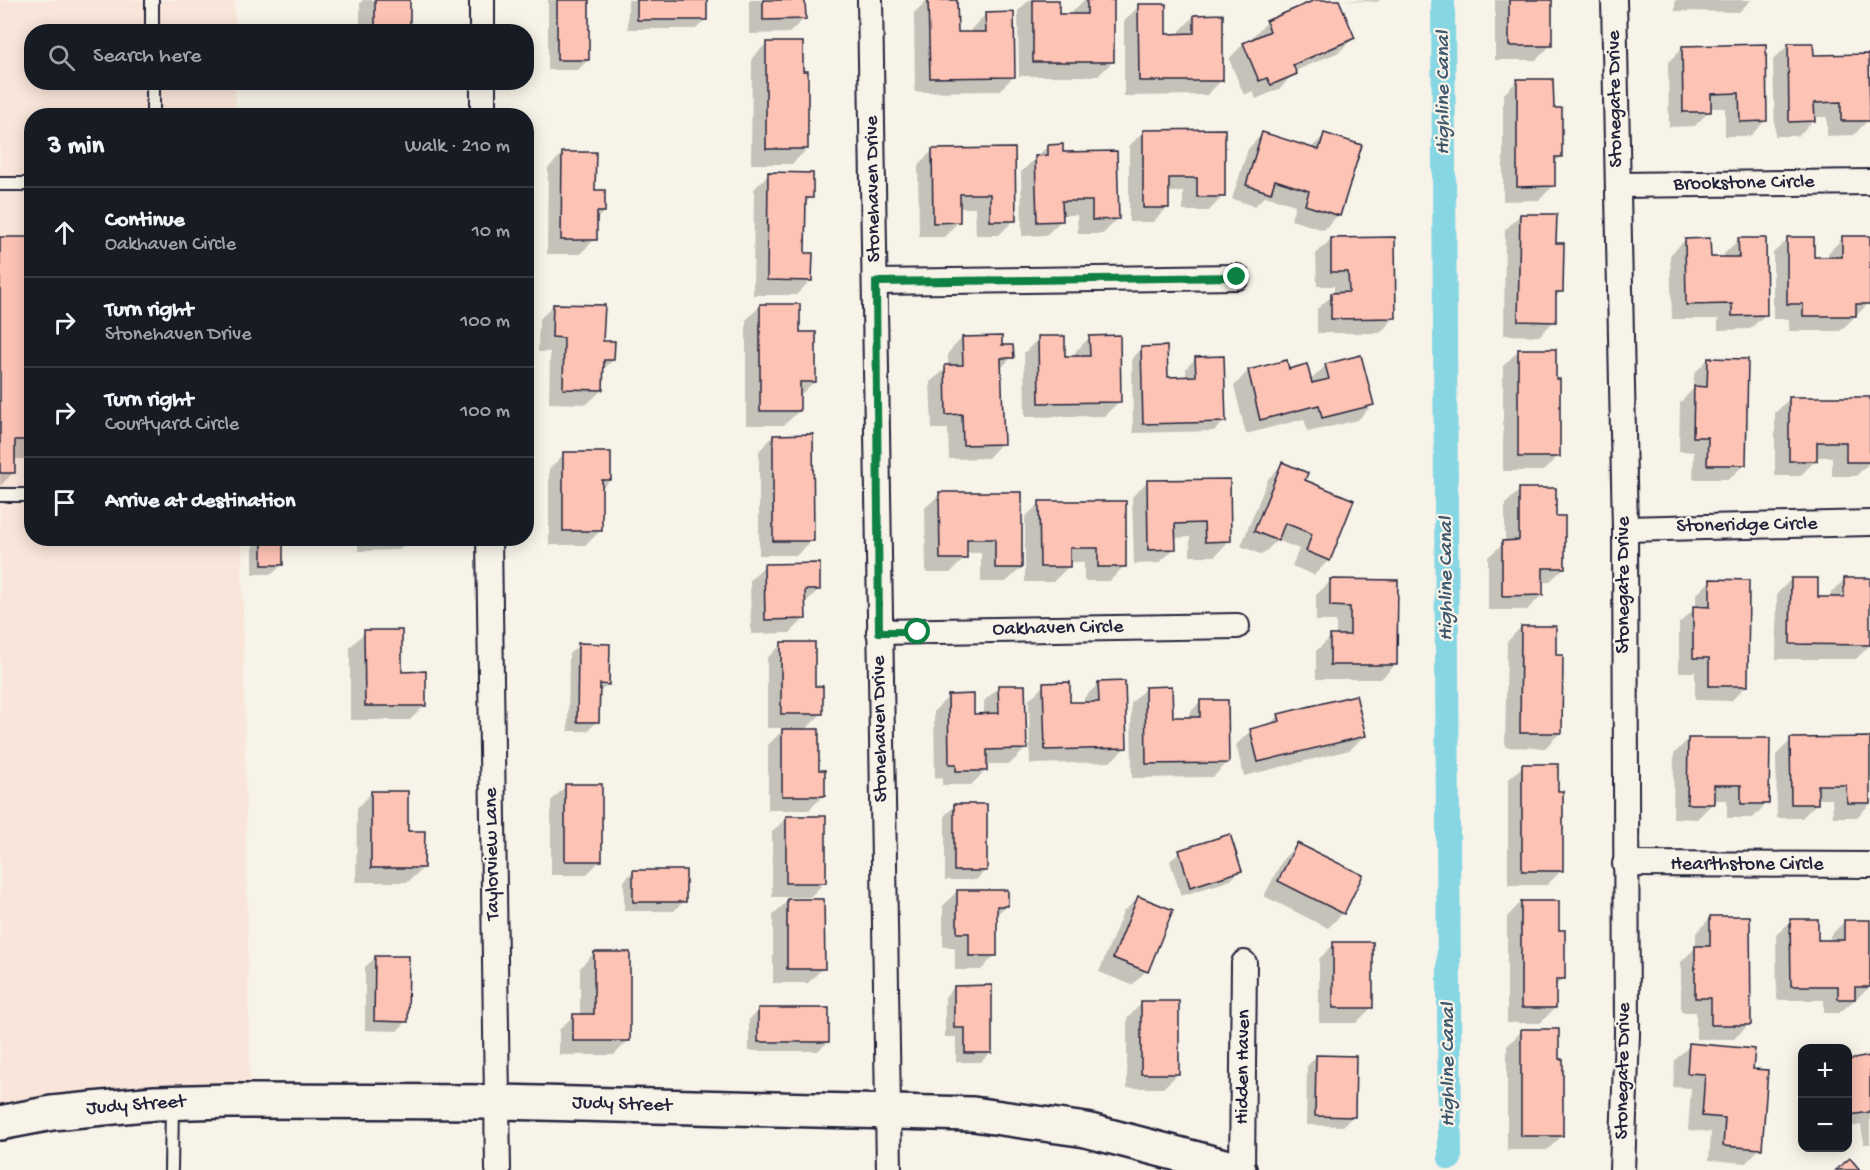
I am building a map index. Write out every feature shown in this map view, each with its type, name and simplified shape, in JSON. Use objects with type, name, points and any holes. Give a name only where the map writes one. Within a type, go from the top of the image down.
[{"type":"street","points":[[482,0],[482,24]]},
{"type":"street","name":"Stonehaven Drive","points":[[870,0],[889,1170]]},
{"type":"street","name":"Stonegate Drive","points":[[1614,0],[1625,529],[1627,1034],[1622,1170]]},
{"type":"street","points":[[483,90],[483,108]]},
{"type":"street","name":"Brookstone Circle","points":[[1618,185],[1870,182]]},
{"type":"street","points":[[876,282],[1237,277]]},
{"type":"street","name":"Stoneridge Circle","points":[[1625,529],[1870,523]]},
{"type":"street","name":"Taylorview Lane","points":[[489,546],[498,1170]]},
{"type":"street","name":"Oakhaven Circle","points":[[879,632],[1237,626]]},
{"type":"street","name":"Hearthstone Circle","points":[[1625,864],[1870,865]]},
{"type":"street","name":"Hidden Haven","points":[[1240,1170],[1244,963]]},
{"type":"street","name":"Judy Street","points":[[0,1123],[52,1113],[172,1102],[497,1102],[973,1114],[1086,1130],[1240,1170]]},
{"type":"lane","points":[[152,0],[152,24]]},
{"type":"lane","points":[[153,90],[153,108]]},
{"type":"lane","points":[[0,184],[24,184]]},
{"type":"lane","points":[[0,495],[24,495]]},
{"type":"lane","points":[[171,1170],[172,1102]]},
{"type":"shaded area","points":[[0,0],[234,0],[235,24],[24,24],[24,90],[235,90],[236,108],[24,108],[24,546],[242,546],[250,1101],[0,1123]]},
{"type":"building","points":[[375,0],[410,0],[410,24],[375,24]]},
{"type":"building","points":[[557,0],[589,0],[589,60],[557,60]]},
{"type":"building","points":[[637,0],[707,0],[707,20],[637,20]]},
{"type":"building","points":[[763,0],[805,0],[806,19],[763,20]]},
{"type":"building","points":[[928,0],[957,0],[958,32],[986,32],[985,13],[1014,12],[1015,77],[930,78]]},
{"type":"building","points":[[1033,0],[1059,0],[1059,14],[1087,14],[1087,0],[1114,0],[1114,62],[1033,62]]},
{"type":"building","points":[[1315,0],[1339,0],[1355,38],[1293,65],[1297,74],[1271,85],[1267,78],[1259,81],[1243,43],[1270,31],[1266,21]]},
{"type":"building","points":[[1509,0],[1552,0],[1552,46],[1509,46]]},
{"type":"building","points":[[1138,4],[1166,4],[1166,34],[1194,33],[1194,15],[1223,14],[1223,81],[1139,81]]},
{"type":"building","points":[[766,42],[803,42],[803,71],[808,71],[808,149],[766,149]]},
{"type":"building","points":[[1788,43],[1813,43],[1814,55],[1869,54],[1870,121],[1841,121],[1841,102],[1814,103],[1815,121],[1789,122]]},
{"type":"building","points":[[1766,44],[1767,121],[1740,122],[1739,93],[1711,94],[1711,112],[1683,112],[1682,46]]},
{"type":"building","points":[[1517,79],[1553,79],[1554,108],[1562,108],[1562,157],[1555,157],[1555,186],[1517,187]]},
{"type":"building","points":[[1225,129],[1225,197],[1197,197],[1197,178],[1169,178],[1169,208],[1143,208],[1143,130]]},
{"type":"building","points":[[1262,132],[1319,150],[1324,133],[1362,145],[1340,216],[1305,205],[1309,191],[1275,180],[1271,193],[1246,185]]},
{"type":"building","points":[[1063,144],[1063,152],[1117,151],[1119,219],[1092,220],[1092,201],[1062,201],[1063,221],[1037,222],[1035,156],[1048,155],[1048,145]]},
{"type":"building","points":[[1015,148],[1016,221],[990,221],[990,194],[960,194],[960,222],[933,223],[932,149]]},
{"type":"building","points":[[562,152],[596,152],[595,190],[605,190],[605,212],[597,212],[597,240],[561,240]]},
{"type":"building","points":[[768,172],[813,173],[813,198],[806,198],[805,253],[813,253],[812,281],[767,280]]},
{"type":"building","points":[[1520,214],[1557,214],[1556,243],[1564,243],[1563,292],[1556,292],[1556,322],[1518,321]]},
{"type":"building","points":[[1842,236],[1870,236],[1870,304],[1856,304],[1856,316],[1803,316],[1803,304],[1787,304],[1787,237],[1814,237],[1814,257],[1842,257]]},
{"type":"building","points":[[0,237],[24,237],[24,440],[15,440],[15,473],[0,473]]},
{"type":"building","points":[[1395,237],[1396,318],[1331,319],[1331,293],[1349,292],[1348,272],[1331,272],[1331,238]]},
{"type":"building","points":[[1710,238],[1711,257],[1739,257],[1738,238],[1766,238],[1767,315],[1732,316],[1732,304],[1686,305],[1685,239]]},
{"type":"building","points":[[553,304],[605,305],[603,341],[615,341],[614,360],[604,360],[603,390],[563,389],[564,338],[552,337]]},
{"type":"building","points":[[760,304],[800,304],[800,332],[816,332],[816,382],[800,382],[800,411],[760,411]]},
{"type":"building","points":[[1120,335],[1121,402],[1039,403],[1038,336],[1065,336],[1065,356],[1090,356],[1089,336]]},
{"type":"building","points":[[1002,336],[1002,345],[1013,345],[1014,358],[1001,358],[1004,444],[963,445],[962,414],[946,415],[945,365],[963,365],[962,337]]},
{"type":"building","points":[[1167,346],[1168,377],[1196,376],[1195,357],[1224,356],[1226,422],[1143,424],[1141,347]]},
{"type":"building","points":[[1518,349],[1556,349],[1556,379],[1560,379],[1560,457],[1518,457]]},
{"type":"building","points":[[1361,355],[1374,405],[1322,418],[1319,405],[1260,420],[1248,370],[1287,360],[1289,369],[1307,364],[1312,383],[1329,379],[1325,364]]},
{"type":"building","points":[[1708,358],[1748,359],[1746,465],[1707,465],[1708,437],[1693,437],[1694,386],[1707,387]]},
{"type":"building","points":[[1789,397],[1870,397],[1870,462],[1846,462],[1846,442],[1817,442],[1817,461],[1789,461]]},
{"type":"building","points":[[813,434],[814,541],[773,541],[773,435]]},
{"type":"building","points":[[563,452],[611,452],[611,480],[602,480],[602,531],[563,531]]},
{"type":"building","points":[[1282,462],[1308,473],[1305,480],[1354,500],[1330,561],[1306,551],[1312,534],[1285,523],[1278,541],[1254,531]]},
{"type":"building","points":[[1230,479],[1231,541],[1205,542],[1204,523],[1175,524],[1176,549],[1148,550],[1147,480]]},
{"type":"building","points":[[1519,488],[1556,488],[1556,516],[1565,516],[1565,568],[1543,568],[1543,595],[1502,596],[1502,541],[1519,540]]},
{"type":"building","points":[[939,492],[1022,492],[1022,568],[995,568],[995,539],[967,539],[967,559],[940,559]]},
{"type":"building","points":[[1039,501],[1126,501],[1126,567],[1098,567],[1098,548],[1070,548],[1070,567],[1040,567]]},
{"type":"building","points":[[262,546],[283,546],[283,565],[262,565]]},
{"type":"building","points":[[820,563],[820,590],[805,590],[806,619],[765,620],[764,564]]},
{"type":"building","points":[[1791,578],[1818,578],[1818,597],[1844,597],[1844,578],[1870,578],[1870,645],[1790,644]]},
{"type":"building","points":[[1330,579],[1398,580],[1397,665],[1330,665],[1330,635],[1350,635],[1350,607],[1330,606]]},
{"type":"building","points":[[1710,579],[1749,580],[1748,686],[1709,686],[1709,658],[1693,658],[1693,606],[1710,607]]},
{"type":"building","points":[[1521,626],[1556,626],[1556,655],[1563,655],[1562,733],[1520,733]]},
{"type":"building","points":[[364,630],[402,630],[402,672],[426,671],[426,706],[365,706]]},
{"type":"building","points":[[781,642],[815,642],[815,686],[823,686],[823,714],[781,714]]},
{"type":"building","points":[[578,643],[610,644],[609,685],[600,684],[599,722],[577,722]]},
{"type":"building","points":[[1125,681],[1127,748],[1045,750],[1043,683],[1070,682],[1070,702],[1099,702],[1098,682]]},
{"type":"building","points":[[998,685],[1025,685],[1027,749],[987,750],[987,771],[956,771],[956,764],[949,764],[948,695],[974,694],[974,714],[999,713]]},
{"type":"building","points":[[1172,686],[1173,717],[1200,717],[1200,700],[1228,700],[1229,763],[1146,764],[1145,687]]},
{"type":"building","points":[[1356,695],[1366,736],[1258,762],[1250,729],[1280,721],[1278,714]]},
{"type":"building","points":[[782,729],[819,729],[819,770],[825,770],[825,796],[782,796]]},
{"type":"building","points":[[1870,737],[1870,803],[1847,803],[1846,785],[1818,785],[1818,804],[1791,804],[1790,738]]},
{"type":"building","points":[[1688,738],[1770,738],[1769,804],[1741,804],[1741,785],[1714,785],[1714,804],[1687,804]]},
{"type":"building","points":[[1522,764],[1558,764],[1558,791],[1563,791],[1563,871],[1522,871]]},
{"type":"building","points":[[565,784],[602,784],[602,861],[565,861]]},
{"type":"building","points":[[371,791],[408,791],[408,831],[425,831],[424,868],[371,868]]},
{"type":"building","points":[[954,804],[987,804],[987,871],[954,871]]},
{"type":"building","points":[[786,816],[826,816],[826,883],[786,883]]},
{"type":"building","points":[[1230,834],[1242,871],[1190,887],[1179,850]]},
{"type":"building","points":[[1297,843],[1363,875],[1344,914],[1278,881]]},
{"type":"building","points":[[633,870],[686,870],[686,902],[633,902]]},
{"type":"building","points":[[957,890],[1008,890],[1008,906],[997,906],[997,956],[969,956],[969,933],[957,933]]},
{"type":"building","points":[[1138,896],[1173,910],[1148,972],[1113,958]]},
{"type":"building","points":[[787,899],[824,899],[825,969],[787,969]]},
{"type":"building","points":[[1521,901],[1559,901],[1559,930],[1565,930],[1565,979],[1556,979],[1556,1008],[1521,1008]]},
{"type":"building","points":[[1710,916],[1750,916],[1751,1025],[1711,1025],[1711,998],[1695,998],[1695,946],[1710,946]]},
{"type":"building","points":[[1790,919],[1818,919],[1818,940],[1844,940],[1844,920],[1870,920],[1870,987],[1855,987],[1855,999],[1838,999],[1838,986],[1791,986]]},
{"type":"building","points":[[1333,942],[1373,942],[1373,1008],[1333,1008]]},
{"type":"building","points":[[594,952],[630,952],[630,1041],[573,1041],[573,1014],[594,1014]]},
{"type":"building","points":[[375,956],[409,956],[408,1022],[374,1021]]},
{"type":"building","points":[[992,985],[992,1053],[965,1053],[965,1028],[954,1028],[954,986]]},
{"type":"building","points":[[1141,1001],[1179,1001],[1179,1074],[1141,1074]]},
{"type":"building","points":[[758,1008],[829,1008],[829,1042],[758,1042]]},
{"type":"building","points":[[1521,1029],[1559,1029],[1559,1059],[1563,1059],[1563,1136],[1521,1136]]},
{"type":"building","points":[[1689,1043],[1755,1049],[1753,1069],[1768,1070],[1762,1149],[1723,1146],[1725,1118],[1702,1116],[1705,1074],[1687,1073]]},
{"type":"building","points":[[1316,1055],[1356,1056],[1355,1117],[1315,1116]]},
{"type":"building","points":[[1870,1056],[1870,1112],[1852,1115],[1852,1059]]},
{"type":"building","points":[[1850,1158],[1860,1170],[1836,1170]]},
{"type":"waterway","name":"Highline Canal","points":[[1443,0],[1450,1158]]},
{"type":"route","points":[[918,632],[879,632],[876,282],[1237,277]]}]
